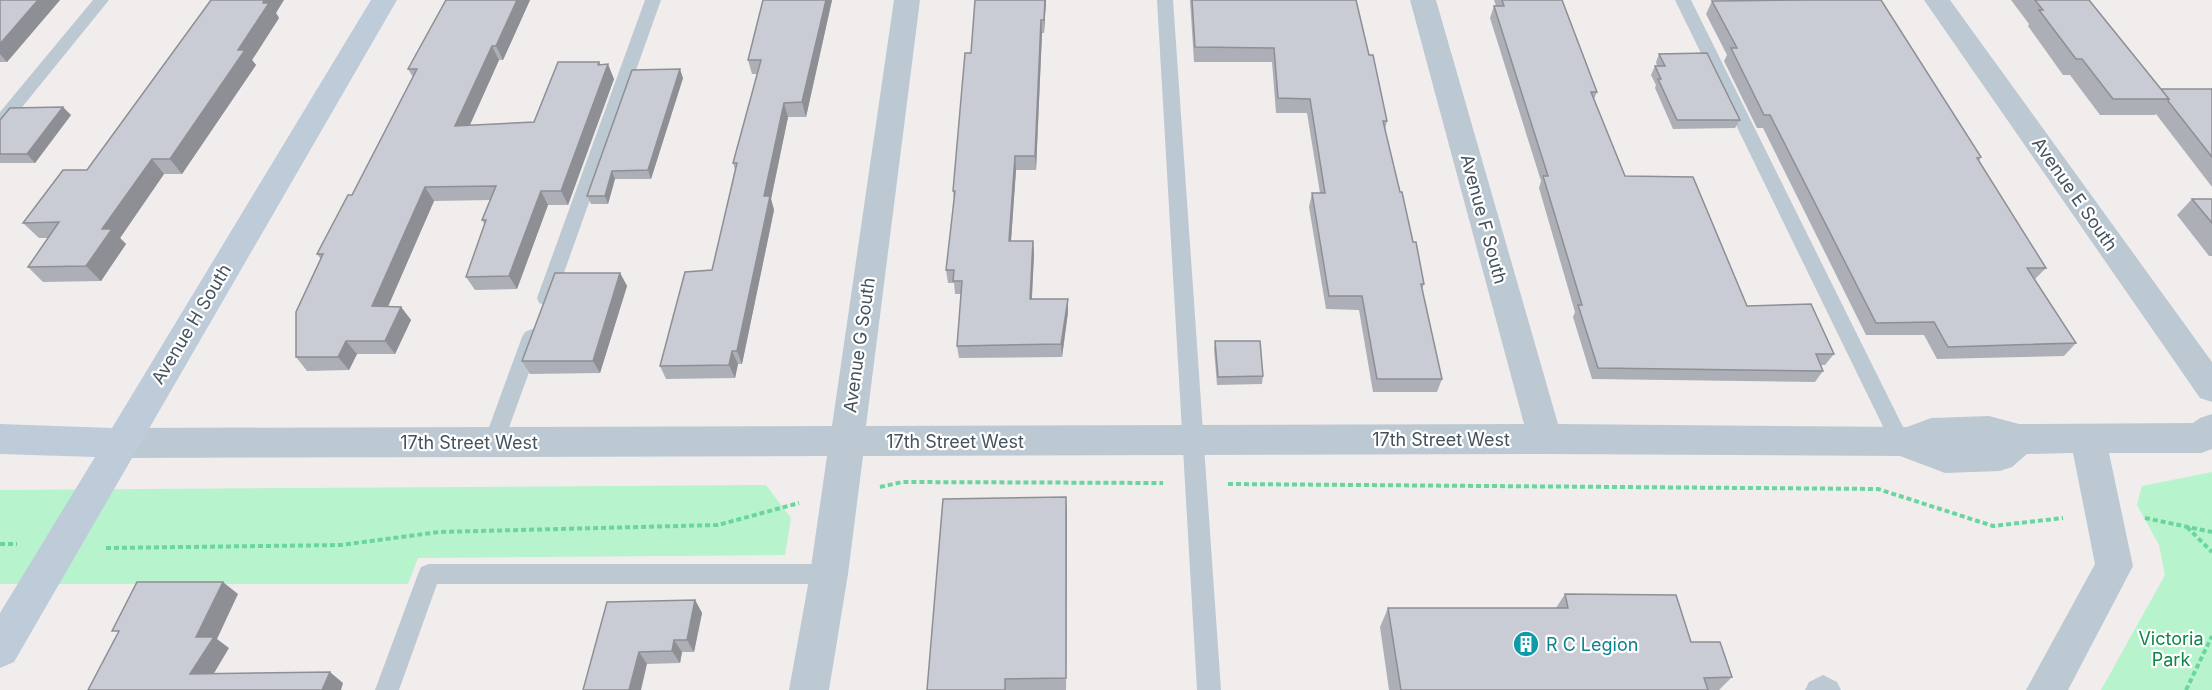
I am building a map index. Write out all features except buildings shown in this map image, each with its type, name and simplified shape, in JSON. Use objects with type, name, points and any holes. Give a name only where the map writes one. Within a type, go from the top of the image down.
[{"type":"street","name":"Avenue H South","points":[[0,649],[384,0]]},
{"type":"street","name":"Avenue G South","points":[[809,690],[829,574],[845,442],[907,0]]},
{"type":"street","name":"Avenue F South","points":[[1423,0],[1545,439]]},
{"type":"street","name":"Avenue E South","points":[[1937,0],[2212,388]]},
{"type":"street","name":"17th Street West","points":[[0,440],[121,443],[1545,439],[1905,442],[1945,458],[2000,456],[2019,439],[2201,438],[2212,428]]},
{"type":"street","points":[[2046,690],[2114,566],[2088,438]]},
{"type":"lane","points":[[0,123],[101,0]]},
{"type":"lane","points":[[494,441],[653,0]]},
{"type":"lane","points":[[1165,0],[1209,690]]},
{"type":"lane","points":[[1683,0],[1905,442]]},
{"type":"lane","points":[[387,690],[429,574],[829,574]]},
{"type":"lane","points":[[1817,690],[1823,686],[1829,690]]},
{"type":"path","points":[[0,544],[138,549],[341,545],[440,532],[718,525],[771,510],[902,482],[1878,489],[1993,526],[2054,518]]},
{"type":"path","points":[[2212,532],[2186,526],[2212,552]]},
{"type":"path","points":[[2186,690],[2212,636]]},
{"type":"green space","name":"Victoria Park","points":[[2212,472],[2212,690],[2101,690],[2165,575],[2159,545],[2137,505],[2142,486]]},
{"type":"green space","points":[[766,485],[791,518],[785,555],[418,558],[408,584],[0,584],[0,490]]},
{"type":"place","name":"R C Legion","points":[[1526,644]]}]
